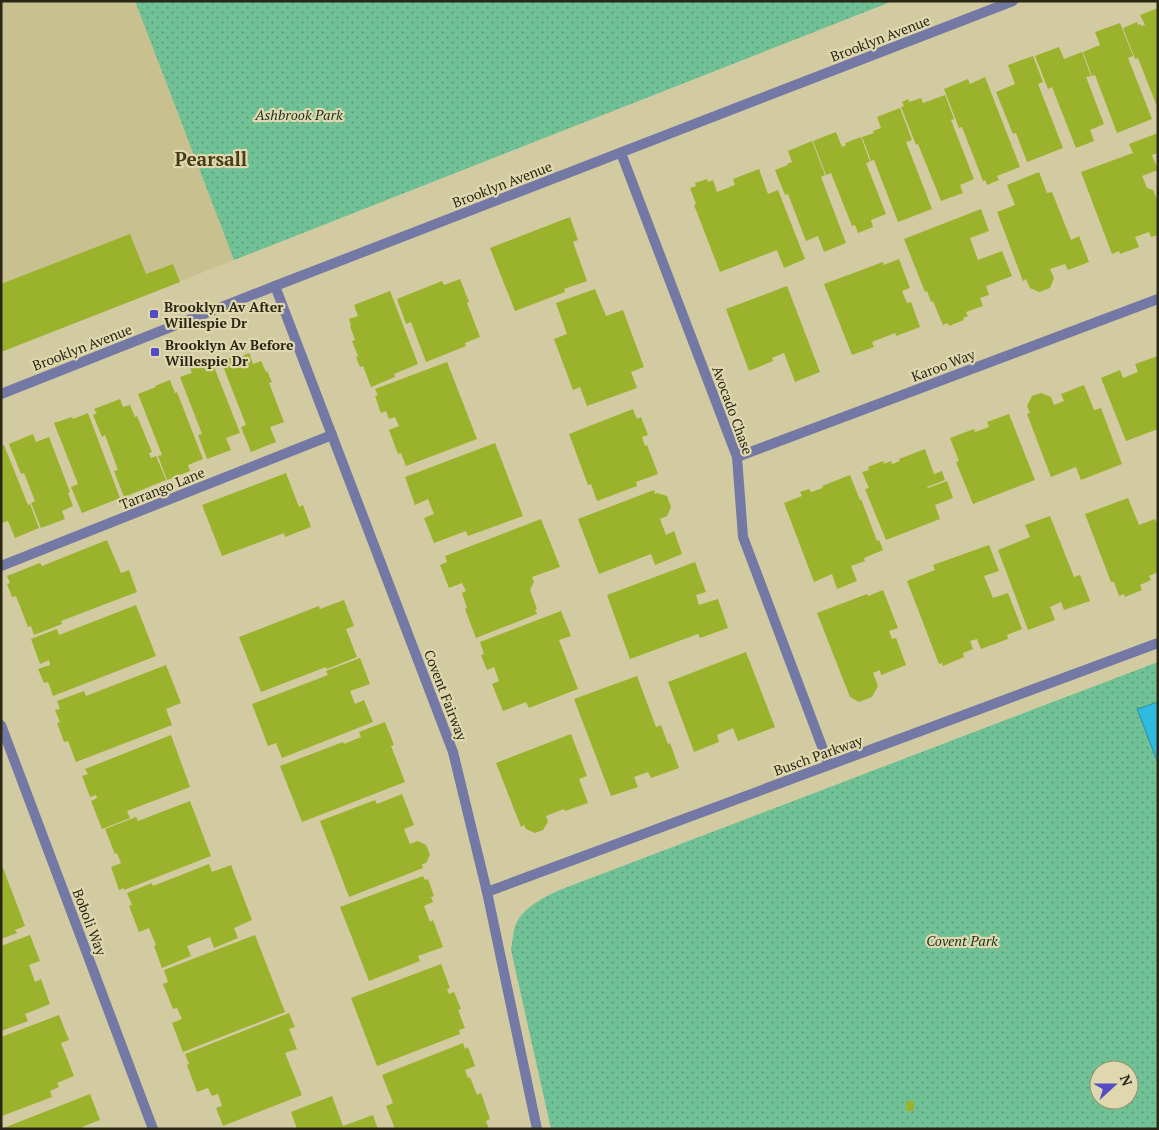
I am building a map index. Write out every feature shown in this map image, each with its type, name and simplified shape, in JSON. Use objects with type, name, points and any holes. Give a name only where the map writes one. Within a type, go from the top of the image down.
[{"type":"street","name":"Brooklyn Avenue","points":[[1,394],[1013,1]]},
{"type":"street","name":"Avocado Chase","points":[[621,153],[737,457],[743,537],[829,765]]},
{"type":"street","name":"Covent Fairway","points":[[275,286],[453,752],[487,892],[537,1129]]},
{"type":"street","name":"Karoo Way","points":[[737,457],[1158,299]]},
{"type":"street","name":"Tarrango Lane","points":[[1,566],[332,435]]},
{"type":"street","name":"Busch Parkway","points":[[487,892],[1158,643]]},
{"type":"street","name":"Boboli Way","points":[[1,725],[153,1129]]},
{"type":"shaded area","points":[[1,1],[135,1],[234,260],[1,352]]},
{"type":"green space","name":"Ashbrook Park","points":[[135,1],[893,1],[234,260]]},
{"type":"green space","name":"Covent Park","points":[[1158,662],[1158,1129],[551,1129],[511,950],[514,930],[520,917],[537,902],[557,891]]},
{"type":"water","points":[[1158,702],[1158,763],[1137,709]]},
{"type":"building","points":[[1158,8],[1158,109],[1138,58],[1135,59],[1123,28],[1137,22],[1138,25],[1145,25],[1140,15]]},
{"type":"building","points":[[1120,23],[1133,56],[1128,58],[1152,119],[1117,133],[1095,75],[1092,76],[1083,52],[1100,45],[1095,32]]},
{"type":"building","points":[[1059,47],[1064,59],[1082,52],[1091,76],[1086,77],[1104,124],[1090,130],[1094,141],[1076,148],[1052,87],[1048,89],[1035,56]]},
{"type":"building","points":[[1033,56],[1043,82],[1038,84],[1063,148],[1027,162],[1016,133],[1013,134],[996,92],[1015,84],[1008,65]]},
{"type":"building","points":[[985,77],[1020,167],[997,176],[999,180],[987,185],[985,180],[983,181],[962,127],[959,128],[944,89],[968,79],[970,84]]},
{"type":"building","points":[[945,95],[954,119],[951,120],[974,179],[960,185],[963,193],[941,201],[901,107],[904,106],[902,102],[908,99],[909,102],[921,98],[923,103]]},
{"type":"building","points":[[900,108],[912,140],[906,142],[932,209],[898,222],[874,160],[871,161],[862,137],[874,133],[873,131],[881,128],[877,117]]},
{"type":"building","points":[[836,132],[842,147],[846,145],[845,143],[861,137],[870,162],[866,163],[886,214],[871,220],[873,227],[858,233],[855,225],[852,226],[831,173],[826,175],[813,141]]},
{"type":"building","points":[[1158,133],[1158,153],[1152,155],[1158,170],[1142,176],[1147,188],[1153,190],[1158,202],[1158,235],[1151,237],[1149,232],[1135,237],[1139,247],[1120,254],[1119,251],[1112,254],[1081,172],[1133,153],[1129,144]]},
{"type":"building","points":[[812,141],[825,175],[821,177],[846,243],[824,252],[818,236],[806,241],[788,194],[785,195],[775,170],[792,162],[788,151]]},
{"type":"building","points":[[759,169],[768,194],[778,190],[805,259],[784,268],[777,250],[720,272],[694,205],[696,204],[690,188],[696,186],[695,183],[707,179],[708,182],[713,180],[717,192],[735,185],[733,179]]},
{"type":"building","points":[[1039,172],[1047,193],[1052,192],[1071,240],[1079,236],[1089,262],[1068,270],[1065,264],[1050,269],[1054,278],[1050,288],[1039,292],[1030,288],[1026,279],[1023,281],[997,212],[1015,205],[1007,185]]},
{"type":"building","points":[[981,209],[989,231],[970,238],[978,260],[1002,251],[1012,276],[986,286],[989,295],[980,298],[983,306],[966,312],[968,316],[963,318],[964,320],[949,326],[948,323],[943,325],[933,301],[931,302],[927,291],[925,292],[904,239]]},
{"type":"building","points":[[570,217],[578,240],[573,242],[587,281],[564,289],[565,292],[515,311],[490,248]]},
{"type":"building","points":[[130,234],[146,274],[173,264],[180,282],[1,352],[1,284]]},
{"type":"building","points":[[899,259],[910,288],[902,291],[907,303],[911,302],[920,327],[896,336],[895,333],[872,342],[874,347],[852,355],[824,284],[883,262],[884,265]]},
{"type":"building","points":[[460,279],[480,337],[465,343],[466,346],[426,362],[411,322],[406,324],[397,299],[442,281],[444,285]]},
{"type":"building","points":[[787,286],[820,372],[795,382],[784,353],[772,358],[773,361],[749,371],[726,309]]},
{"type":"building","points":[[595,289],[606,316],[623,310],[644,367],[631,372],[637,388],[587,406],[580,387],[573,390],[554,339],[567,334],[556,303]]},
{"type":"building","points":[[390,291],[418,364],[394,374],[395,377],[371,387],[363,366],[360,367],[356,357],[358,356],[352,341],[355,340],[349,319],[358,316],[354,305]]},
{"type":"building","points":[[249,353],[253,364],[261,361],[267,371],[272,382],[269,383],[284,422],[270,427],[276,442],[251,452],[241,427],[246,425],[221,361],[239,354],[240,357]]},
{"type":"building","points":[[1158,356],[1158,429],[1126,441],[1101,378],[1120,370],[1123,378],[1138,372],[1135,364]]},
{"type":"building","points":[[447,362],[477,439],[406,466],[401,453],[398,454],[389,430],[399,426],[395,417],[389,419],[386,411],[381,413],[375,396],[378,395],[375,389]]},
{"type":"building","points":[[202,364],[204,368],[213,364],[240,433],[226,438],[231,450],[207,459],[198,435],[202,434],[180,377],[192,373],[190,368]]},
{"type":"building","points":[[170,380],[175,393],[177,392],[203,459],[188,465],[190,471],[167,480],[158,456],[162,455],[138,394]]},
{"type":"building","points":[[1084,385],[1094,410],[1101,408],[1122,464],[1081,480],[1076,467],[1051,477],[1027,414],[1030,413],[1027,406],[1032,396],[1041,393],[1051,397],[1054,405],[1064,401],[1061,394]]},
{"type":"building","points":[[120,399],[123,407],[130,405],[135,417],[137,416],[152,452],[149,453],[151,458],[156,456],[166,480],[124,497],[114,471],[118,470],[105,435],[102,437],[93,415],[97,413],[94,409]]},
{"type":"building","points":[[633,409],[637,419],[641,417],[648,435],[642,437],[658,474],[636,482],[637,486],[597,501],[591,484],[588,485],[569,434]]},
{"type":"building","points":[[88,413],[120,498],[82,513],[71,487],[78,484],[54,423],[72,417],[73,419]]},
{"type":"building","points":[[1009,414],[1035,480],[973,504],[956,462],[959,461],[950,438],[974,429],[975,432],[989,427],[987,422]]},
{"type":"building","points":[[33,434],[36,442],[49,437],[70,492],[68,493],[73,506],[62,511],[65,519],[41,528],[31,503],[35,501],[24,473],[21,474],[9,444]]},
{"type":"building","points":[[495,443],[523,516],[468,536],[466,531],[434,543],[424,518],[434,514],[428,499],[415,505],[405,477]]},
{"type":"building","points":[[4,445],[39,528],[15,538],[8,521],[1,523],[1,446]]},
{"type":"building","points":[[925,449],[934,474],[942,471],[945,480],[927,487],[947,481],[953,498],[935,505],[940,519],[886,540],[865,489],[869,488],[862,472],[869,470],[868,467],[883,461],[884,464],[891,461],[892,464],[900,461],[899,459]]},
{"type":"building","points":[[286,473],[299,507],[303,505],[311,527],[285,537],[284,533],[222,556],[202,505]]},
{"type":"building","points":[[850,475],[877,541],[879,540],[883,550],[864,558],[865,561],[851,566],[857,581],[837,589],[832,574],[814,582],[784,503],[802,496],[800,492],[809,489],[811,492],[823,488],[822,486]]},
{"type":"building","points":[[654,490],[655,494],[667,496],[671,507],[667,516],[660,519],[666,535],[674,531],[682,554],[655,565],[651,554],[599,574],[578,519]]},
{"type":"building","points":[[1128,498],[1139,525],[1155,519],[1158,526],[1158,572],[1149,576],[1151,580],[1140,585],[1142,590],[1125,597],[1124,594],[1119,596],[1114,582],[1111,582],[1085,514]]},
{"type":"building","points":[[1050,516],[1074,577],[1080,575],[1090,601],[1064,610],[1061,602],[1050,607],[1055,620],[1028,630],[998,550],[1030,537],[1025,525]]},
{"type":"building","points":[[541,519],[560,567],[532,577],[534,582],[530,590],[537,614],[476,638],[465,609],[467,608],[462,593],[466,591],[462,583],[449,588],[440,565],[447,562],[445,556]]},
{"type":"building","points":[[107,540],[121,573],[129,570],[137,592],[61,621],[62,624],[34,635],[31,626],[28,627],[16,596],[12,597],[7,584],[10,583],[7,576],[40,563],[42,566]]},
{"type":"building","points":[[989,545],[999,571],[984,576],[993,598],[1008,593],[1022,629],[1007,635],[1008,639],[981,649],[977,639],[970,641],[973,649],[963,653],[964,657],[943,666],[942,663],[939,664],[907,581],[935,570],[933,565]]},
{"type":"building","points":[[695,562],[706,592],[696,595],[699,605],[718,599],[728,628],[700,638],[698,634],[630,659],[607,595]]},
{"type":"building","points":[[883,590],[898,628],[889,631],[892,639],[896,638],[906,665],[881,675],[880,670],[873,673],[878,686],[872,697],[859,702],[850,697],[817,613]]},
{"type":"building","points":[[344,600],[354,626],[346,629],[357,657],[261,692],[239,637],[319,606],[320,609]]},
{"type":"building","points":[[136,605],[156,656],[53,696],[48,682],[44,683],[38,669],[50,665],[49,660],[40,664],[31,639],[57,629],[59,635]]},
{"type":"building","points":[[561,611],[571,636],[559,640],[578,689],[529,708],[526,702],[503,711],[492,684],[499,681],[494,667],[487,670],[481,655],[484,654],[480,642]]},
{"type":"building","points":[[746,652],[775,727],[738,741],[733,728],[717,735],[719,742],[694,752],[668,682]]},
{"type":"building","points":[[360,658],[370,684],[350,691],[355,704],[364,700],[373,722],[282,758],[276,743],[268,746],[252,704],[328,675],[326,671]]},
{"type":"building","points":[[166,665],[181,703],[166,709],[172,725],[76,762],[68,741],[64,742],[57,723],[60,722],[55,710],[60,709],[57,701],[84,691],[86,696]]},
{"type":"building","points":[[637,676],[656,727],[661,725],[679,768],[651,778],[648,772],[634,777],[638,787],[611,796],[574,699]]},
{"type":"building","points":[[385,722],[394,745],[391,746],[405,782],[302,822],[280,766],[361,737],[359,732]]},
{"type":"building","points":[[571,734],[587,776],[579,779],[588,803],[546,816],[548,822],[543,830],[535,833],[526,829],[524,825],[521,827],[496,763]]},
{"type":"building","points":[[171,735],[190,787],[127,811],[130,818],[102,829],[91,801],[97,798],[96,795],[90,797],[82,776],[88,774],[85,769]]},
{"type":"building","points":[[402,794],[414,825],[404,829],[410,844],[418,841],[426,845],[430,855],[426,863],[422,864],[423,868],[349,897],[320,821],[375,800],[377,804]]},
{"type":"building","points":[[190,801],[211,856],[124,890],[124,888],[119,890],[111,867],[121,863],[117,853],[115,854],[105,829],[136,817],[138,821]]},
{"type":"building","points":[[209,864],[212,872],[231,865],[252,920],[234,928],[238,938],[214,948],[210,937],[187,946],[191,956],[162,968],[149,928],[139,932],[129,906],[132,905],[127,893],[152,883],[153,886]]},
{"type":"building","points":[[1,868],[3,868],[25,926],[15,930],[17,933],[1,939]]},
{"type":"building","points":[[423,876],[425,880],[428,879],[434,896],[431,897],[433,902],[424,906],[430,922],[433,920],[443,947],[418,956],[420,961],[369,981],[340,907]]},
{"type":"building","points":[[30,935],[40,961],[29,965],[35,982],[41,979],[50,1004],[25,1014],[28,1021],[1,1031],[1,946]]},
{"type":"building","points":[[255,935],[285,1012],[183,1052],[172,1023],[182,1019],[177,1008],[173,1009],[163,984],[168,982],[164,970]]},
{"type":"building","points":[[441,964],[450,988],[447,989],[449,994],[454,992],[461,1009],[458,1010],[465,1028],[459,1030],[460,1034],[377,1066],[351,998]]},
{"type":"building","points":[[289,1013],[295,1027],[289,1029],[297,1049],[285,1053],[302,1095],[223,1126],[216,1108],[222,1106],[218,1094],[212,1096],[208,1088],[197,1092],[185,1054]]},
{"type":"building","points":[[59,1015],[69,1040],[61,1043],[74,1076],[57,1083],[59,1087],[50,1091],[52,1097],[2,1116],[1,1037]]},
{"type":"building","points":[[463,1043],[465,1049],[468,1047],[475,1066],[465,1070],[477,1095],[481,1093],[490,1119],[486,1121],[489,1129],[395,1129],[386,1106],[393,1103],[382,1075]]},
{"type":"building","points":[[90,1094],[100,1120],[82,1127],[83,1129],[1,1129]]},
{"type":"building","points":[[332,1096],[343,1126],[373,1115],[378,1129],[297,1129],[291,1112]]},
{"type":"building","points":[[906,1101],[914,1101],[914,1111],[906,1111]]},
{"type":"place","name":"Brooklyn Av After Willespie Dr","points":[[154,314]]},
{"type":"place","name":"Brooklyn Av Before Willespie Dr","points":[[155,352]]},
{"type":"district","name":"Pearsall","points":[[211,158]]}]
